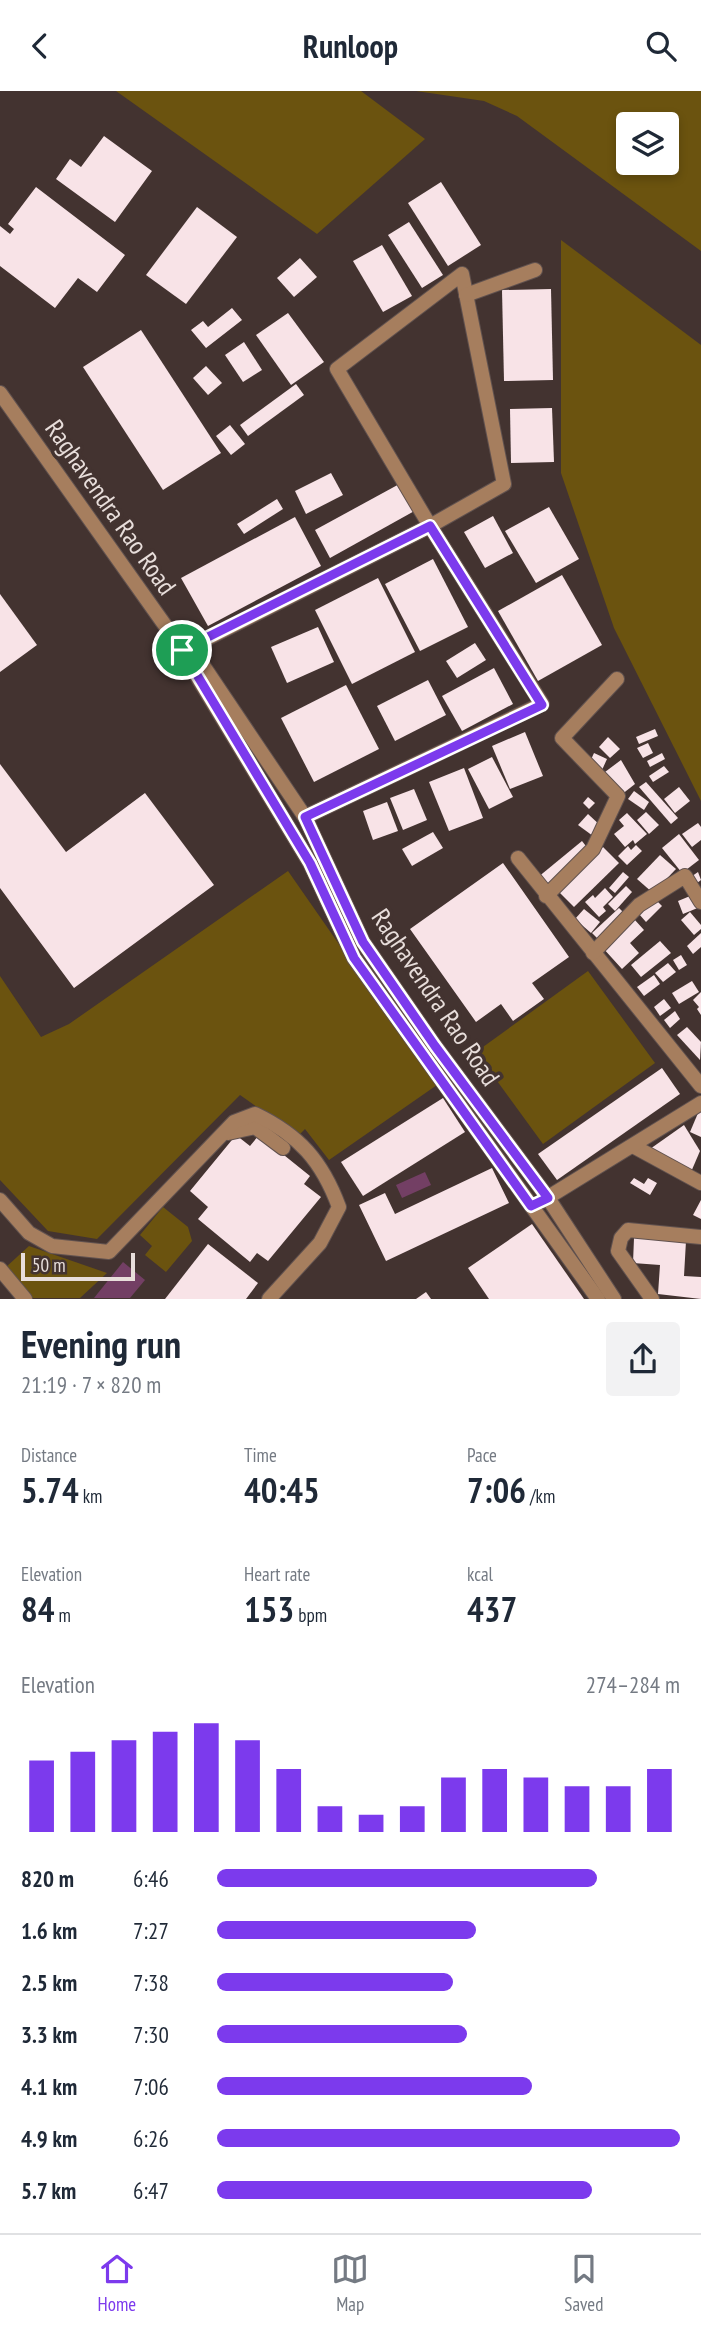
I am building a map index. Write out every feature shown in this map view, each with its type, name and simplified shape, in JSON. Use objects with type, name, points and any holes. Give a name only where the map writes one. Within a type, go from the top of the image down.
[{"type":"street","points":[[466,295],[535,270]]},
{"type":"street","points":[[182,650],[430,526],[504,484],[462,274],[337,369],[430,526],[542,705],[305,817]]},
{"type":"street","name":"Raghavendra Rao Road","points":[[0,393],[182,650],[310,863],[354,958],[598,1299]]},
{"type":"street","name":"Raghavendra Rao Road","points":[[182,650],[200,661],[305,817],[363,942],[435,1046],[548,1198],[614,1299]]},
{"type":"street","points":[[546,895],[593,849],[618,796],[562,739],[617,679]]},
{"type":"street","points":[[518,858],[701,1086]]},
{"type":"street","points":[[593,953],[639,905],[685,876],[701,902]]},
{"type":"street","points":[[531,1206],[701,1103]]},
{"type":"street","points":[[0,1200],[29,1233],[52,1246],[109,1252],[234,1122],[255,1114],[274,1123],[315,1158],[329,1179],[339,1207],[320,1243],[269,1299]]},
{"type":"street","points":[[220,1137],[236,1130],[255,1127],[283,1148]]},
{"type":"street","points":[[633,1146],[701,1183]]},
{"type":"street","points":[[652,1299],[618,1251],[621,1238],[628,1230],[701,1237]]},
{"type":"street","points":[[0,1269],[25,1299]]},
{"type":"shaded area","points":[[116,91],[361,91],[425,139],[317,234]]},
{"type":"shaded area","points":[[416,91],[701,91],[701,251],[517,116],[484,101]]},
{"type":"shaded area","points":[[561,240],[701,345],[701,801],[614,628],[561,473]]},
{"type":"shaded area","points":[[288,871],[437,1085],[329,1160],[305,1129],[298,1136],[240,1095],[97,1239],[48,1231],[0,1180],[0,976],[41,1037],[69,1024]]},
{"type":"shaded area","points":[[588,971],[655,1063],[543,1144],[476,1052]]},
{"type":"shaded area","points":[[425,1172],[431,1185],[402,1198],[396,1185]]},
{"type":"shaded area","points":[[163,1207],[188,1227],[192,1241],[166,1272],[145,1255],[152,1246],[140,1235]]},
{"type":"shaded area","points":[[29,1246],[107,1273],[80,1298],[31,1298],[5,1268]]},
{"type":"shaded area","points":[[123,1262],[145,1280],[130,1298],[94,1298]]},
{"type":"building","points":[[104,136],[152,171],[115,222],[56,179],[70,159],[81,167]]},
{"type":"building","points":[[441,182],[481,245],[448,266],[408,203]]},
{"type":"building","points":[[36,187],[125,255],[97,292],[78,278],[55,308],[0,266],[0,226],[10,234],[14,229],[8,224]]},
{"type":"building","points":[[197,207],[237,237],[186,304],[146,275]]},
{"type":"building","points":[[409,222],[443,275],[422,288],[388,235]]},
{"type":"building","points":[[382,245],[412,296],[383,312],[353,261]]},
{"type":"building","points":[[300,258],[317,277],[294,297],[277,278]]},
{"type":"building","points":[[551,289],[553,380],[504,381],[502,290]]},
{"type":"building","points":[[232,308],[242,320],[206,348],[191,330],[203,321],[208,327]]},
{"type":"building","points":[[288,313],[324,362],[291,385],[256,335]]},
{"type":"building","points":[[141,330],[221,453],[163,490],[83,367]]},
{"type":"building","points":[[244,342],[262,370],[243,382],[225,355]]},
{"type":"building","points":[[206,366],[222,383],[208,395],[193,378]]},
{"type":"building","points":[[296,384],[304,395],[248,436],[240,425]]},
{"type":"building","points":[[552,408],[554,462],[511,463],[510,409]]},
{"type":"building","points":[[230,425],[245,444],[231,455],[216,436]]},
{"type":"building","points":[[331,473],[343,495],[306,514],[295,491]]},
{"type":"building","points":[[403,482],[418,509],[330,558],[315,530]]},
{"type":"building","points":[[277,499],[283,509],[244,534],[237,524]]},
{"type":"building","points":[[549,507],[579,559],[536,583],[505,531]]},
{"type":"building","points":[[493,516],[513,553],[485,568],[464,532]]},
{"type":"building","points":[[295,517],[321,566],[208,626],[181,578]]},
{"type":"building","points":[[433,559],[468,627],[420,651],[385,584]]},
{"type":"building","points":[[562,575],[602,645],[538,681],[498,611]]},
{"type":"building","points":[[378,578],[415,652],[352,684],[315,610]]},
{"type":"building","points":[[0,594],[37,645],[0,672]]},
{"type":"building","points":[[318,627],[334,662],[287,683],[271,647]]},
{"type":"building","points":[[475,643],[486,660],[457,678],[446,661]]},
{"type":"building","points":[[494,668],[513,704],[462,731],[442,696]]},
{"type":"building","points":[[428,680],[446,715],[395,741],[377,706]]},
{"type":"building","points":[[346,685],[379,749],[314,782],[281,718]]},
{"type":"building","points":[[655,729],[658,736],[639,744],[636,737]]},
{"type":"building","points":[[525,732],[543,776],[510,789],[492,746]]},
{"type":"building","points":[[608,737],[620,749],[610,758],[599,747]]},
{"type":"building","points":[[648,743],[653,753],[643,758],[637,748]]},
{"type":"building","points":[[594,753],[607,759],[602,770],[589,764]]},
{"type":"building","points":[[662,753],[665,759],[650,767],[647,761]]},
{"type":"building","points":[[492,757],[513,797],[489,809],[468,769]]},
{"type":"building","points":[[621,760],[635,784],[621,795],[601,775]]},
{"type":"building","points":[[0,764],[66,852],[145,793],[214,885],[74,988],[0,888]]},
{"type":"building","points":[[664,766],[669,772],[653,782],[649,776]]},
{"type":"building","points":[[464,768],[483,818],[449,831],[429,782]]},
{"type":"building","points":[[646,782],[678,818],[671,824],[639,787]]},
{"type":"building","points":[[679,787],[690,801],[675,813],[664,799]]},
{"type":"building","points":[[414,789],[427,820],[403,830],[390,798]]},
{"type":"building","points":[[634,791],[649,802],[644,810],[628,799]]},
{"type":"building","points":[[588,797],[595,803],[589,809],[583,803]]},
{"type":"building","points":[[387,802],[398,831],[373,840],[363,811]]},
{"type":"building","points":[[646,812],[659,825],[649,834],[637,820]]},
{"type":"building","points":[[627,813],[647,834],[635,844],[633,840],[625,847],[614,834],[624,826],[619,820]]},
{"type":"building","points":[[588,814],[602,827],[593,836],[578,825]]},
{"type":"building","points":[[698,823],[701,827],[701,840],[692,847],[682,834]]},
{"type":"building","points":[[433,832],[443,848],[412,866],[402,849]]},
{"type":"building","points":[[679,834],[699,860],[682,873],[662,848]]},
{"type":"building","points":[[582,841],[589,850],[545,887],[537,878]]},
{"type":"building","points":[[636,845],[642,851],[627,865],[618,856],[628,846],[631,850]]},
{"type":"building","points":[[603,847],[619,863],[574,907],[558,891]]},
{"type":"building","points":[[660,855],[676,869],[653,893],[637,879]]},
{"type":"building","points":[[503,863],[569,957],[532,983],[544,999],[513,1021],[501,1004],[476,1022],[410,929]]},
{"type":"building","points":[[623,872],[629,877],[615,893],[609,888]]},
{"type":"building","points":[[698,872],[701,880],[693,886],[688,879]]},
{"type":"building","points":[[626,886],[632,892],[615,911],[608,904]]},
{"type":"building","points":[[605,888],[613,897],[603,907],[606,911],[599,917],[585,902],[593,895],[595,898]]},
{"type":"building","points":[[695,894],[700,907],[683,914],[678,901]]},
{"type":"building","points":[[655,899],[662,906],[646,922],[639,914]]},
{"type":"building","points":[[619,908],[627,916],[601,942],[592,933]]},
{"type":"building","points":[[584,909],[600,922],[591,933],[575,919]]},
{"type":"building","points":[[690,912],[701,925],[701,929],[694,935],[681,920]]},
{"type":"building","points":[[634,919],[644,930],[630,943],[639,953],[622,969],[602,947]]},
{"type":"building","points":[[701,933],[701,947],[693,954],[687,946]]},
{"type":"building","points":[[660,941],[671,953],[641,977],[631,965]]},
{"type":"building","points":[[681,955],[687,965],[679,970],[673,960]]},
{"type":"building","points":[[668,963],[676,972],[663,982],[655,973]]},
{"type":"building","points":[[654,975],[660,984],[644,996],[637,987]]},
{"type":"building","points":[[692,981],[699,992],[679,1004],[672,993]]},
{"type":"building","points":[[701,992],[701,1015],[693,1000]]},
{"type":"building","points":[[664,999],[671,1008],[660,1016],[654,1007]]},
{"type":"building","points":[[675,1011],[680,1019],[670,1028],[664,1020]]},
{"type":"building","points":[[687,1027],[701,1042],[700,1060],[677,1035]]},
{"type":"building","points":[[662,1068],[680,1094],[557,1180],[538,1154]]},
{"type":"building","points":[[443,1098],[465,1132],[363,1196],[341,1162]]},
{"type":"building","points":[[701,1106],[701,1137],[690,1132]]},
{"type":"building","points":[[684,1125],[700,1151],[691,1172],[650,1149]]},
{"type":"building","points":[[236,1135],[250,1146],[259,1135],[310,1176],[304,1184],[321,1197],[268,1261],[257,1253],[250,1262],[198,1219],[208,1207],[190,1191]]},
{"type":"building","points":[[492,1168],[509,1203],[386,1261],[359,1205],[385,1193],[395,1214]]},
{"type":"building","points":[[634,1178],[644,1184],[648,1178],[657,1183],[650,1195],[630,1183]]},
{"type":"building","points":[[701,1200],[701,1219],[693,1215]]},
{"type":"building","points":[[532,1224],[584,1299],[489,1299],[468,1268]]},
{"type":"building","points":[[634,1238],[686,1241],[684,1276],[701,1277],[701,1299],[658,1294],[660,1265],[633,1263]]},
{"type":"building","points":[[208,1244],[258,1283],[246,1299],[165,1299]]},
{"type":"building","points":[[426,1292],[431,1299],[416,1299]]},
{"type":"route","points":[[430,526],[542,705],[305,817],[363,942],[435,1046],[548,1198],[531,1206],[354,958],[310,863],[182,650],[430,526]]}]
